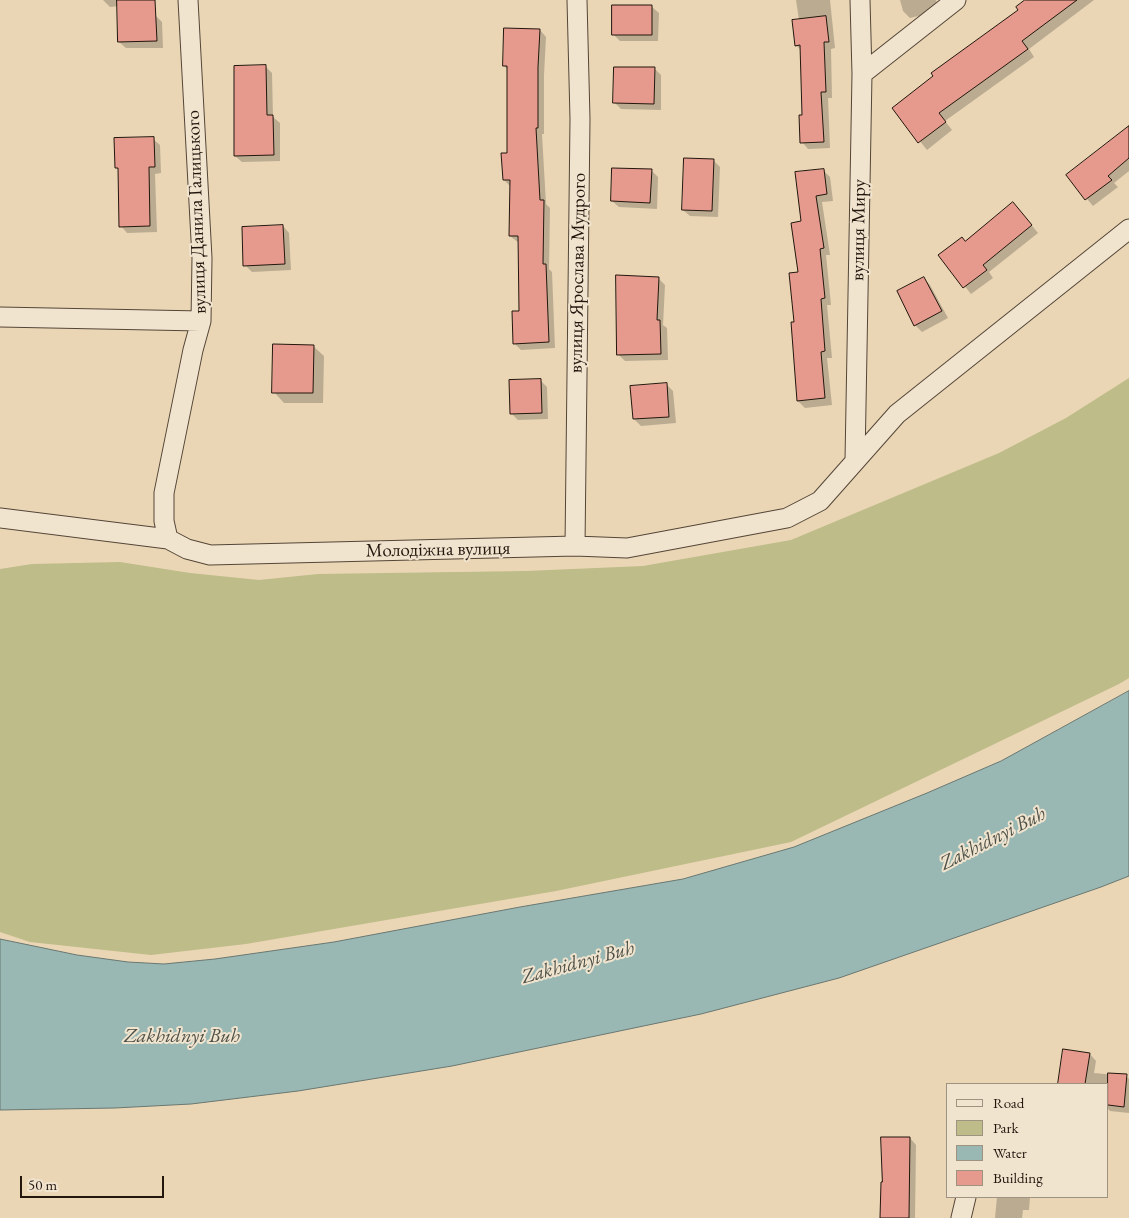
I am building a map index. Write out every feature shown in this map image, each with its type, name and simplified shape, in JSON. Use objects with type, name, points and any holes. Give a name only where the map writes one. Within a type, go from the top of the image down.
[{"type":"street","name":"вулиця Данила Галицького","points":[[168,539],[164,521],[164,493],[193,350],[201,321],[202,258],[188,0]]},
{"type":"street","name":"вулиця Ярослава Мудрого","points":[[574,546],[580,119],[577,0]]},
{"type":"street","name":"вулиця Миру","points":[[855,460],[862,74],[860,0]]},
{"type":"street","points":[[862,74],[956,0]]},
{"type":"street","name":"Молодіжна вулиця","points":[[0,518],[168,539],[187,549],[210,555],[574,546],[627,548],[787,518],[820,501],[897,414],[1129,229]]},
{"type":"street","points":[[0,317],[201,321]]},
{"type":"street","points":[[961,1218],[966,1198]]},
{"type":"green space","points":[[1129,378],[1129,678],[1119,684],[791,842],[556,891],[246,944],[151,955],[30,942],[0,932],[0,569],[32,564],[120,562],[190,573],[259,580],[318,574],[526,571],[643,566],[791,540],[999,453],[1066,418]]},
{"type":"water","name":"Zakhidnyi Buh","points":[[1129,691],[1129,876],[1101,887],[839,978],[701,1014],[452,1066],[298,1091],[191,1104],[115,1108],[0,1110],[0,939],[77,955],[128,962],[164,964],[215,959],[334,942],[683,879],[794,847],[927,793],[1001,761]]},
{"type":"building","points":[[117,0],[155,0],[157,41],[118,42]]},
{"type":"building","points":[[1025,0],[1077,0],[1022,41],[1028,49],[939,113],[946,122],[918,143],[892,108],[933,76],[931,73],[1018,10],[1016,7]]},
{"type":"building","points":[[612,5],[652,5],[652,35],[612,35]]},
{"type":"building","points":[[826,16],[829,42],[824,42],[826,92],[821,92],[824,142],[800,143],[799,115],[802,115],[800,45],[795,46],[792,20]]},
{"type":"building","points":[[504,28],[540,29],[538,128],[536,128],[540,200],[544,200],[543,264],[546,264],[549,342],[513,344],[512,311],[519,311],[518,236],[509,236],[510,180],[503,180],[501,153],[507,153],[507,66],[503,66]]},
{"type":"building","points":[[266,65],[267,115],[273,115],[274,155],[234,156],[234,66]]},
{"type":"building","points":[[614,67],[655,67],[654,104],[613,103]]},
{"type":"building","points":[[1129,126],[1129,158],[1108,176],[1112,180],[1085,200],[1066,175]]},
{"type":"building","points":[[154,137],[155,167],[149,167],[150,226],[119,227],[118,168],[115,168],[114,138]]},
{"type":"building","points":[[684,158],[714,159],[712,211],[682,210]]},
{"type":"building","points":[[612,168],[652,169],[650,203],[611,201]]},
{"type":"building","points":[[824,169],[827,194],[816,196],[824,248],[820,249],[825,298],[821,299],[825,351],[821,352],[825,398],[797,401],[791,322],[794,322],[789,273],[798,272],[791,223],[801,221],[795,172]]},
{"type":"building","points":[[1013,202],[1032,225],[983,265],[987,270],[963,288],[938,255],[962,237],[965,241]]},
{"type":"building","points":[[283,225],[285,264],[243,266],[242,227]]},
{"type":"building","points":[[616,275],[659,277],[657,320],[660,320],[661,354],[617,355]]},
{"type":"building","points":[[924,277],[942,311],[914,326],[897,291]]},
{"type":"building","points":[[273,344],[314,345],[313,393],[272,393]]},
{"type":"building","points":[[541,379],[542,413],[510,414],[509,380]]},
{"type":"building","points":[[667,383],[669,417],[633,419],[630,386]]},
{"type":"building","points":[[1063,1049],[1090,1053],[1085,1083],[1058,1083]]},
{"type":"building","points":[[1108,1073],[1127,1074],[1124,1107],[1109,1105]]},
{"type":"building","points":[[881,1137],[910,1137],[909,1218],[880,1218],[882,1182]]}]
